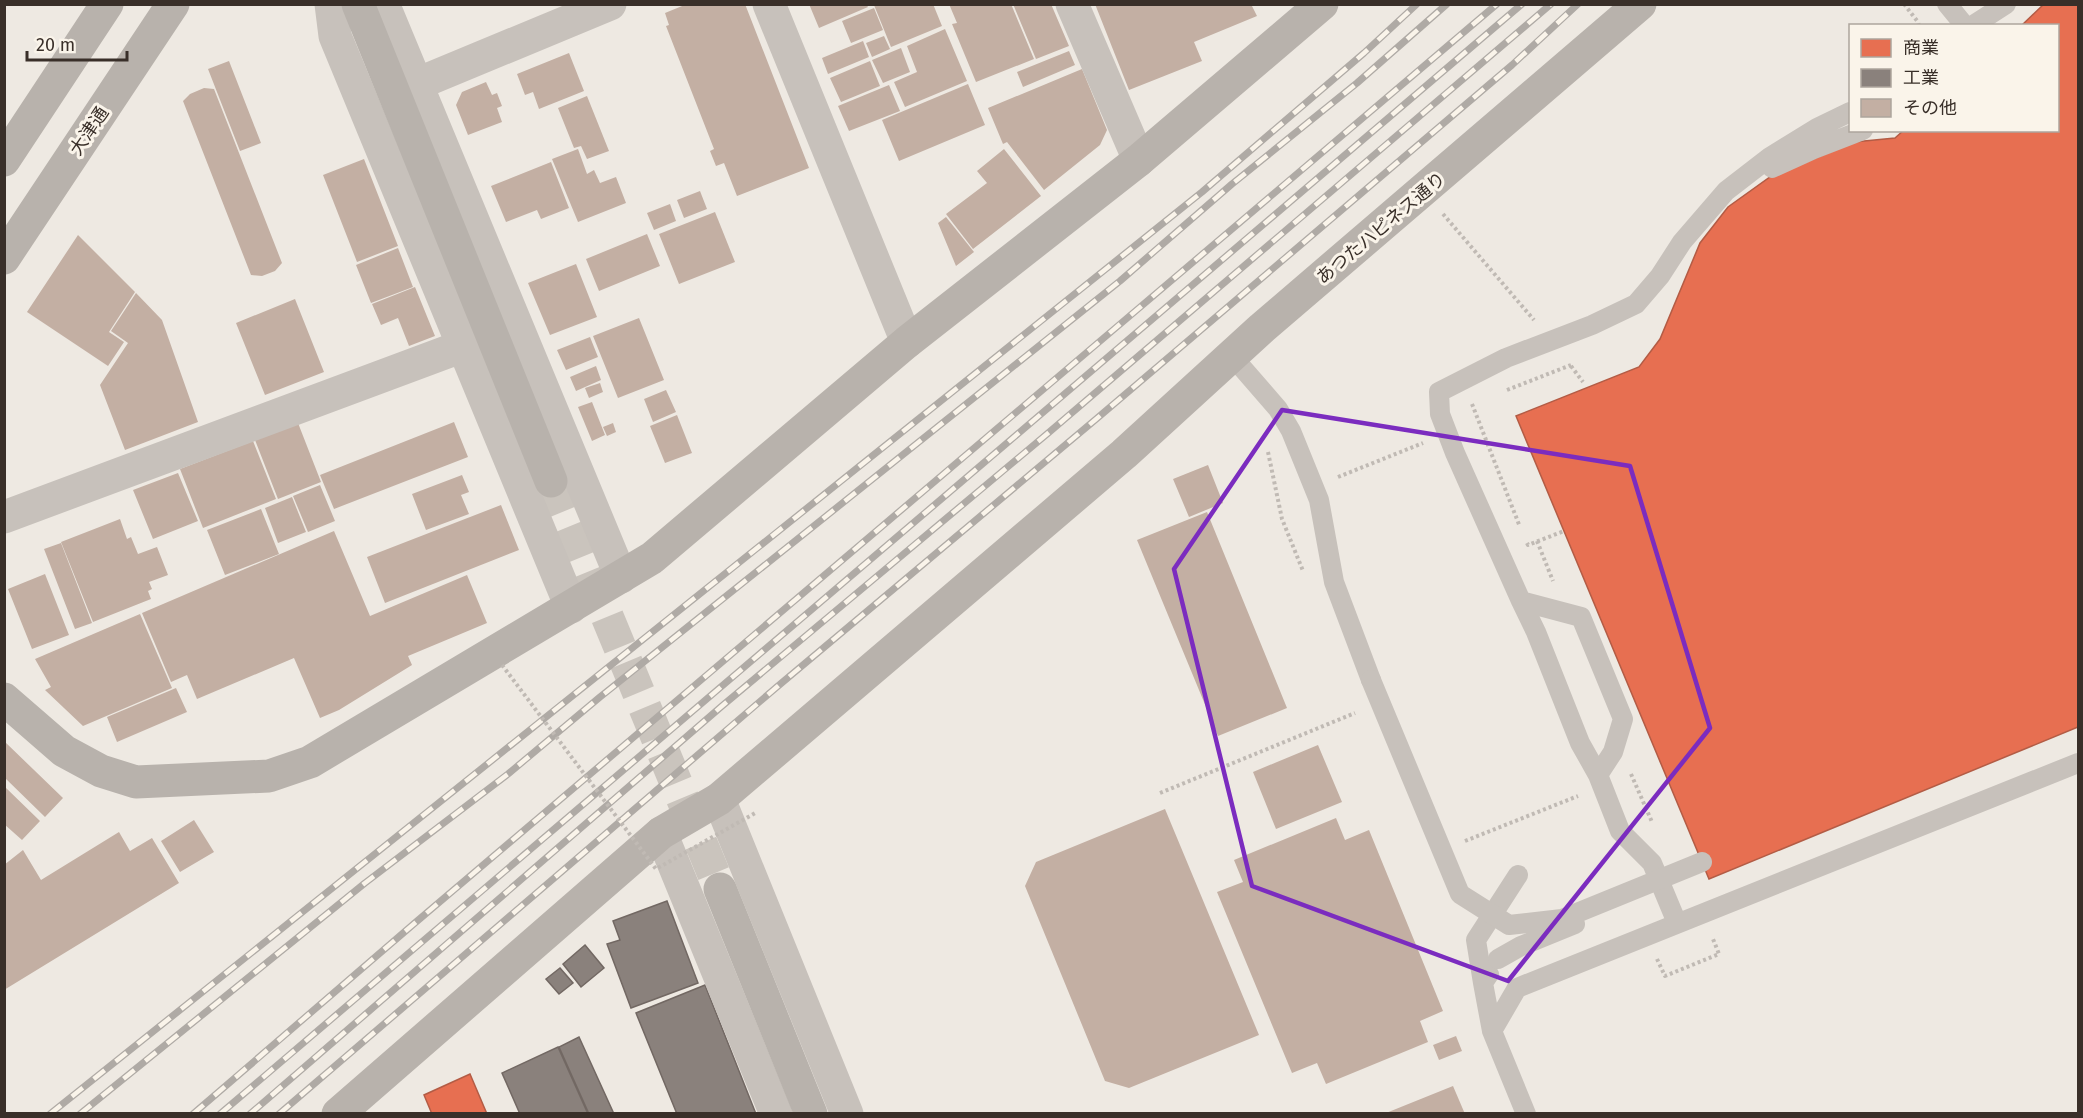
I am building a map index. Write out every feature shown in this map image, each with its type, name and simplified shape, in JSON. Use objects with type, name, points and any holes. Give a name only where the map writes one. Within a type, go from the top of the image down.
[{"type":"street","points":[[4,160],[107,4]]},
{"type":"street","name":"大津通","points":[[4,258],[173,4]]},
{"type":"street","points":[[331,4],[335,36],[571,607]]},
{"type":"street","points":[[358,4],[551,482]]},
{"type":"street","points":[[382,4],[621,577]]},
{"type":"street","points":[[417,84],[610,4]]},
{"type":"street","points":[[769,4],[907,342]]},
{"type":"street","points":[[1072,4],[1139,160]]},
{"type":"street","points":[[4,699],[64,751],[101,771],[136,782],[269,776],[310,762],[652,558],[907,342],[1139,160],[1322,4]]},
{"type":"street","name":"あつたハピネス通り","points":[[338,1113],[661,833],[719,799],[1124,454],[1232,356],[1640,4]]},
{"type":"street","points":[[4,517],[464,346]]},
{"type":"street","points":[[719,799],[847,1113]]},
{"type":"street","points":[[661,833],[776,1113]]},
{"type":"street","points":[[720,889],[811,1113]]},
{"type":"lane","points":[[1947,4],[1963,24]]},
{"type":"lane","points":[[1975,24],[2002,8]]},
{"type":"lane","points":[[1677,923],[1652,863],[1620,831],[1598,775],[1580,743],[1536,632],[1447,434],[1440,414],[1439,392],[1506,358],[1592,325],[1636,304],[1660,276],[1682,242],[1726,191],[1770,157],[1817,128],[1849,113]]},
{"type":"lane","points":[[1726,191],[1814,149],[1858,132]]},
{"type":"lane","points":[[1232,356],[1278,409],[1291,431],[1319,500],[1334,582],[1371,680],[1460,894],[1509,925],[1563,919],[1704,867],[1521,946],[1498,960],[1484,983]]},
{"type":"lane","points":[[1521,601],[1581,617],[1623,719],[1613,752],[1598,775]]},
{"type":"lane","points":[[1492,1031],[1517,988],[2079,763]]},
{"type":"lane","points":[[1518,875],[1476,940],[1492,1031],[1526,1113]]},
{"type":"path","points":[[1904,4],[1918,24]]},
{"type":"path","points":[[1443,214],[1583,382]]},
{"type":"path","points":[[1504,391],[1571,365]]},
{"type":"path","points":[[1482,400],[1471,404],[1527,545],[1564,531]]},
{"type":"path","points":[[1333,468],[1337,477],[1478,421]]},
{"type":"path","points":[[502,665],[656,869],[758,812]]},
{"type":"path","points":[[1160,793],[1359,711]]},
{"type":"highlighted area","points":[[1282,410],[1630,466],[1710,728],[1508,981],[1252,886],[1174,569]]},
{"type":"building: 商業","points":[[2044,4],[2078,4],[2078,727],[1709,879],[1516,416],[1639,367],[1660,339],[1700,243],[1728,207],[1770,177],[1854,142],[1895,138],[1902,132],[2059,132],[2059,24],[2023,24]]},
{"type":"building: 商業","points":[[470,1074],[487,1114],[432,1114],[424,1095]]},
{"type":"building: 工業","points":[[667,901],[698,983],[631,1008],[607,944],[620,940],[613,921]]},
{"type":"building: 工業","points":[[585,945],[604,968],[581,987],[563,964]]},
{"type":"building: 工業","points":[[560,968],[573,983],[559,994],[546,979]]},
{"type":"building: 工業","points":[[705,985],[756,1114],[677,1114],[636,1013]]},
{"type":"building: 工業","points":[[579,1037],[614,1114],[589,1114],[559,1047]]},
{"type":"building: 工業","points":[[558,1047],[588,1114],[520,1114],[502,1073]]},
{"type":"building: その他","points":[[687,4],[745,4],[809,168],[737,196],[724,163],[716,166],[710,151],[714,149],[666,26],[669,25],[665,13]]},
{"type":"building: その他","points":[[809,4],[866,4],[868,7],[819,28]]},
{"type":"building: その他","points":[[933,4],[942,26],[891,47],[874,5]]},
{"type":"building: その他","points":[[949,4],[1011,4],[1034,59],[976,82],[952,24],[957,23]]},
{"type":"building: その他","points":[[1013,4],[1051,4],[1069,46],[1036,59]]},
{"type":"building: その他","points":[[1095,4],[1251,4],[1257,16],[1194,42],[1202,61],[1129,90]]},
{"type":"building: その他","points":[[874,8],[883,30],[851,43],[842,21]]},
{"type":"building: その他","points":[[945,29],[967,81],[905,107],[894,82],[917,72],[907,46]]},
{"type":"building: その他","points":[[884,36],[890,49],[872,57],[866,43]]},
{"type":"building: その他","points":[[863,41],[869,57],[828,74],[822,58]]},
{"type":"building: その他","points":[[901,48],[910,72],[883,83],[872,60]]},
{"type":"building: その他","points":[[1069,51],[1075,65],[1023,87],[1017,72]]},
{"type":"building: その他","points":[[569,53],[584,91],[539,109],[533,92],[525,95],[517,74]]},
{"type":"building: その他","points":[[229,61],[261,143],[240,151],[208,69]]},
{"type":"building: その他","points":[[870,61],[880,86],[841,102],[830,78]]},
{"type":"building: その他","points":[[1082,69],[1107,130],[1100,145],[1044,190],[1007,142],[1003,144],[988,108]]},
{"type":"building: その他","points":[[486,82],[492,95],[497,93],[502,106],[497,108],[502,122],[468,135],[456,105],[462,92]]},
{"type":"building: その他","points":[[968,84],[985,125],[899,161],[882,120]]},
{"type":"building: その他","points":[[889,85],[900,111],[849,131],[838,106]]},
{"type":"building: その他","points":[[204,88],[214,89],[282,263],[275,271],[262,276],[251,275],[183,101],[190,94]]},
{"type":"building: その他","points":[[587,96],[609,151],[587,159],[581,146],[574,148],[558,108]]},
{"type":"building: その他","points":[[578,149],[587,174],[594,170],[600,183],[616,177],[626,203],[578,222],[552,159]]},
{"type":"building: その他","points":[[1004,149],[1041,196],[973,249],[946,214],[987,183],[977,171]]},
{"type":"building: その他","points":[[364,159],[398,246],[357,262],[323,175]]},
{"type":"building: その他","points":[[551,162],[569,208],[541,219],[537,210],[506,222],[491,186]]},
{"type":"building: その他","points":[[700,191],[707,209],[684,218],[677,200]]},
{"type":"building: その他","points":[[670,204],[676,221],[654,230],[647,213]]},
{"type":"building: その他","points":[[715,212],[735,262],[679,284],[659,234]]},
{"type":"building: その他","points":[[946,217],[974,252],[956,266],[938,223]]},
{"type":"building: その他","points":[[647,234],[660,266],[599,291],[586,259]]},
{"type":"building: その他","points":[[78,235],[135,292],[109,332],[124,342],[108,366],[27,312]]},
{"type":"building: その他","points":[[398,248],[413,287],[371,303],[356,265]]},
{"type":"building: その他","points":[[576,264],[597,317],[550,335],[528,283]]},
{"type":"building: その他","points":[[415,287],[435,336],[409,346],[398,318],[381,325],[372,304]]},
{"type":"building: その他","points":[[136,293],[162,320],[198,422],[125,450],[100,385],[128,343],[111,331]]},
{"type":"building: その他","points":[[295,299],[324,372],[265,395],[236,323]]},
{"type":"building: その他","points":[[639,318],[664,380],[618,398],[593,336]]},
{"type":"building: その他","points":[[590,337],[598,357],[566,370],[557,350]]},
{"type":"building: その他","points":[[596,366],[601,380],[576,391],[570,377]]},
{"type":"building: その他","points":[[600,383],[603,392],[589,398],[585,388]]},
{"type":"building: その他","points":[[666,390],[676,412],[653,422],[644,399]]},
{"type":"building: その他","points":[[592,402],[605,435],[592,441],[578,407]]},
{"type":"building: その他","points":[[677,415],[692,453],[665,463],[650,426]]},
{"type":"building: その他","points":[[454,422],[468,457],[334,509],[320,475]]},
{"type":"building: その他","points":[[298,423],[321,482],[278,499],[255,440]]},
{"type":"building: その他","points":[[613,423],[616,432],[607,436],[603,427]]},
{"type":"building: その他","points":[[253,441],[276,499],[203,528],[180,469]]},
{"type":"building: その他","points":[[1208,465],[1223,503],[1189,517],[1173,479]]},
{"type":"building: その他","points":[[178,473],[198,521],[153,539],[133,490]]},
{"type":"building: その他","points":[[462,475],[469,492],[461,495],[469,514],[426,530],[412,494]]},
{"type":"building: その他","points":[[320,485],[335,521],[308,532],[293,496]]},
{"type":"building: その他","points":[[292,497],[306,532],[278,543],[265,508]]},
{"type":"building: その他","points":[[501,505],[519,550],[385,603],[367,557]]},
{"type":"building: その他","points":[[261,509],[279,554],[225,575],[207,530]]},
{"type":"building: その他","points":[[1207,512],[1287,708],[1218,736],[1137,540]]},
{"type":"building: その他","points":[[120,519],[127,539],[131,537],[138,554],[157,547],[168,575],[149,582],[152,589],[148,591],[151,599],[93,622],[61,542]]},
{"type":"building: その他","points":[[334,531],[370,616],[467,575],[487,623],[408,656],[412,665],[339,710],[320,718],[294,658],[197,699],[187,675],[171,682],[142,613]]},
{"type":"building: その他","points":[[61,543],[92,623],[75,629],[44,549]]},
{"type":"building: その他","points":[[45,574],[69,635],[32,649],[8,589]]},
{"type":"building: その他","points":[[140,614],[172,688],[83,726],[45,690],[51,687],[35,659]]},
{"type":"building: その他","points":[[176,688],[187,712],[117,742],[107,717]]},
{"type":"building: その他","points":[[4,741],[63,798],[45,817],[4,777]]},
{"type":"building: その他","points":[[1318,745],[1342,802],[1276,829],[1253,772]]},
{"type":"building: その他","points":[[4,786],[40,821],[22,840],[4,824]]},
{"type":"building: その他","points":[[1165,809],[1259,1035],[1129,1088],[1105,1081],[1025,886],[1036,862]]},
{"type":"building: その他","points":[[1336,818],[1345,840],[1369,830],[1443,1011],[1420,1021],[1428,1042],[1326,1084],[1317,1063],[1292,1073],[1217,892],[1243,882],[1234,860]]},
{"type":"building: その他","points":[[194,820],[214,852],[180,872],[161,841]]},
{"type":"building: その他","points":[[119,832],[130,851],[152,838],[179,883],[4,990],[4,865],[23,850],[41,880]]},
{"type":"building: その他","points":[[1456,1036],[1462,1051],[1439,1060],[1433,1045]]},
{"type":"building: その他","points":[[1453,1086],[1465,1114],[1386,1114],[1386,1113]]},
{"type":"tunnel","points":[[551,481],[720,889]]},
{"type":"railway","points":[[50,1114],[1202,192],[1364,53],[1417,4]]},
{"type":"railway","points":[[80,1114],[365,883],[508,774],[600,697],[1120,281],[1232,184],[1357,83],[1447,4]]},
{"type":"railway","points":[[193,1114],[1497,4]]},
{"type":"railway","points":[[220,1114],[1522,4]]},
{"type":"railway","points":[[250,1114],[722,706],[1047,434],[1551,4]]},
{"type":"railway","points":[[279,1114],[778,686],[1512,65],[1578,4]]}]
